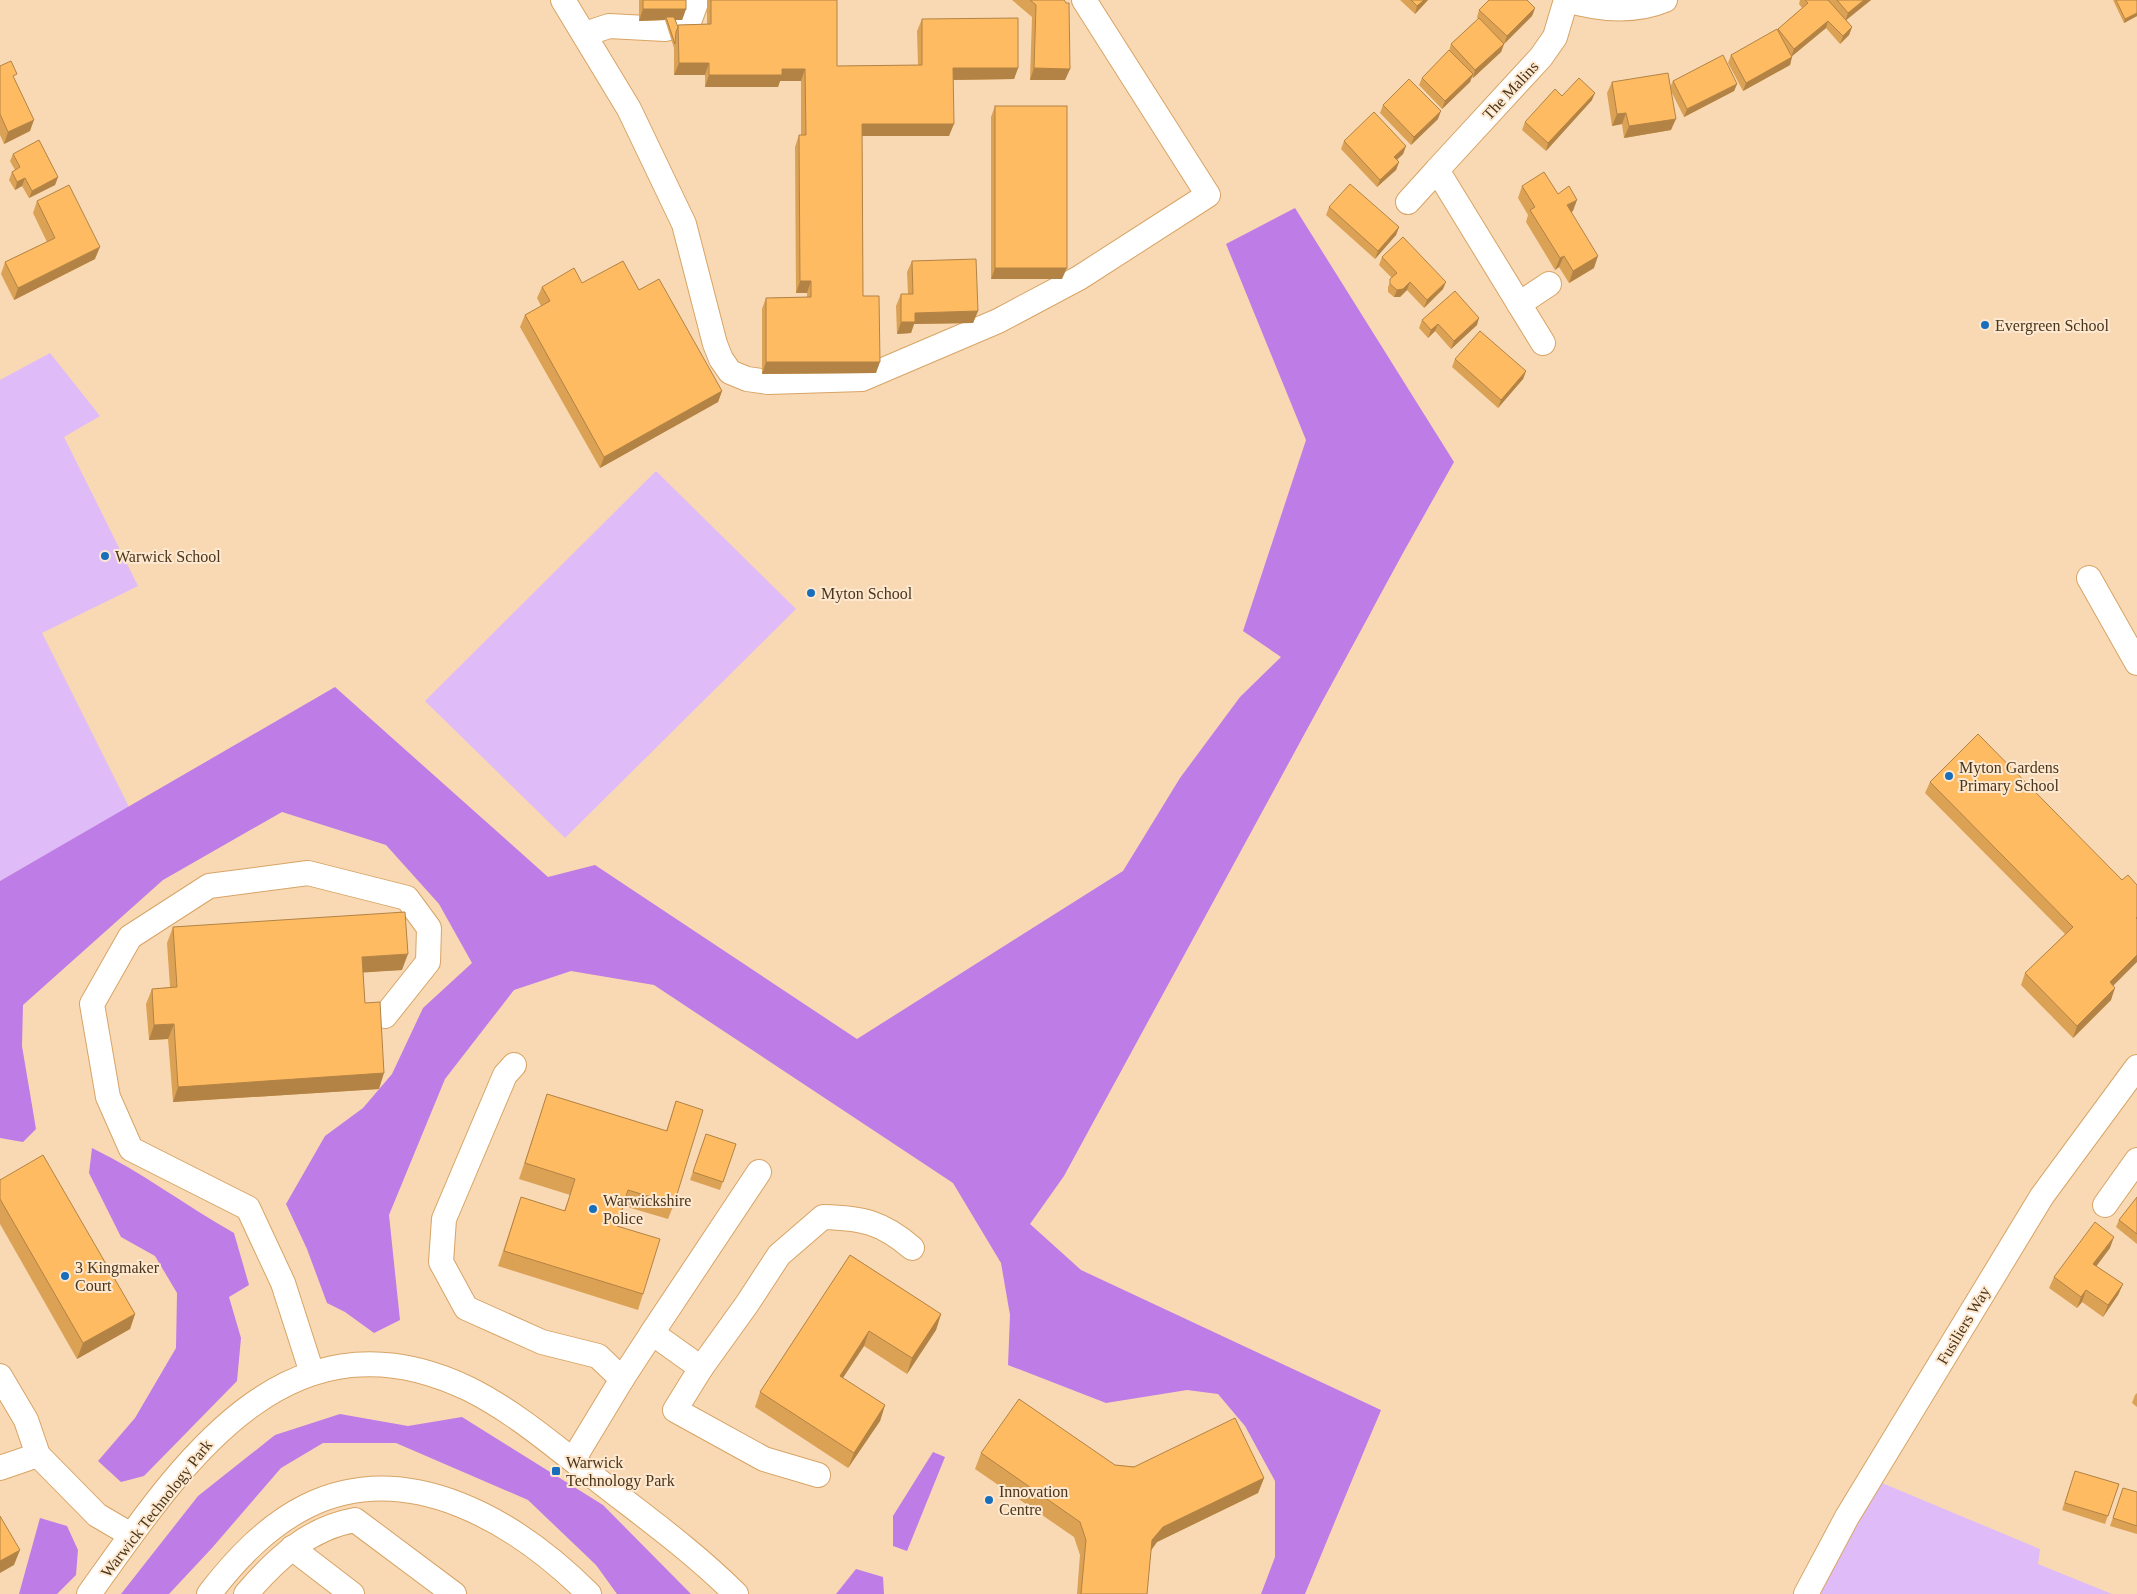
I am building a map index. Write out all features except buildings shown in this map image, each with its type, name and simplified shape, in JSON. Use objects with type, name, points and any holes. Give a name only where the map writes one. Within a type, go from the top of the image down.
[{"type":"street","points":[[563,0],[630,109],[686,228],[715,344],[721,359],[730,372],[747,379],[768,382],[862,379],[998,321],[1079,278],[1208,195],[1084,0]]},
{"type":"street","points":[[585,34],[609,26],[665,29],[688,25],[697,0]]},
{"type":"street","points":[[1566,0],[1603,8],[1621,8],[1638,7],[1665,0]]},
{"type":"street","name":"The Malins","points":[[1408,202],[1541,57],[1555,37],[1566,0]]},
{"type":"street","points":[[1437,170],[1543,343]]},
{"type":"street","points":[[1519,304],[1549,284]]},
{"type":"street","points":[[2089,578],[2137,663]]},
{"type":"street","points":[[312,1373],[283,1283],[248,1208],[131,1150],[108,1097],[92,1004],[130,937],[209,886],[308,873],[407,898],[429,928],[428,962],[385,1016]]},
{"type":"street","points":[[514,1065],[504,1075],[444,1219],[441,1262],[466,1308],[542,1342],[598,1356],[622,1379]]},
{"type":"street","name":"Fusiliers Way","points":[[1806,1594],[1861,1494],[2042,1196],[2137,1067]]},
{"type":"street","points":[[2105,1205],[2137,1160]]},
{"type":"street","points":[[573,1460],[622,1379],[759,1172]]},
{"type":"street","points":[[818,1475],[764,1460],[675,1410],[700,1368],[747,1304],[779,1255],[823,1218],[873,1222],[896,1234],[912,1248]]},
{"type":"street","points":[[652,1333],[700,1368]]},
{"type":"street","name":"Warwick Technology Park","points":[[89,1594],[131,1535],[186,1466],[235,1416],[284,1384],[312,1373],[344,1365],[374,1364],[421,1372],[469,1390],[536,1431],[704,1562],[736,1594]]},
{"type":"street","points":[[0,1376],[26,1420],[38,1455],[97,1515],[131,1535]]},
{"type":"street","points":[[0,1468],[38,1455]]},
{"type":"street","points":[[209,1594],[230,1567],[251,1546],[306,1506],[357,1490],[387,1488],[428,1493],[477,1512],[541,1551],[565,1570],[589,1594]]},
{"type":"street","points":[[248,1593],[270,1567],[292,1548],[326,1527],[355,1520],[454,1594]]},
{"type":"street","points":[[292,1548],[352,1594]]},
{"type":"shaded area","points":[[1295,208],[1454,462],[1064,1176],[1030,1224],[1081,1270],[1381,1410],[1305,1594],[1261,1594],[1275,1557],[1275,1481],[1245,1426],[1218,1394],[1187,1390],[1106,1403],[1008,1365],[1010,1315],[1001,1263],[953,1183],[654,985],[571,971],[514,990],[445,1079],[389,1215],[400,1320],[374,1333],[345,1312],[327,1303],[307,1249],[286,1204],[325,1136],[363,1108],[392,1074],[423,1008],[472,963],[439,904],[386,845],[282,812],[163,880],[23,1005],[22,1046],[36,1129],[23,1142],[0,1138],[0,881],[335,687],[548,877],[595,865],[857,1039],[1123,871],[1180,778],[1240,697],[1281,657],[1243,631],[1306,440],[1226,244]]},
{"type":"shaded area","points":[[50,353],[100,416],[64,437],[138,586],[42,633],[129,807],[0,881],[0,380]]},
{"type":"shaded area","points":[[656,471],[796,609],[565,838],[425,701]]},
{"type":"shaded area","points":[[92,1148],[129,1168],[234,1233],[249,1285],[229,1297],[241,1338],[237,1381],[144,1476],[121,1482],[98,1461],[135,1418],[176,1348],[177,1293],[155,1256],[121,1237],[89,1173]]},
{"type":"shaded area","points":[[340,1414],[408,1426],[462,1417],[603,1505],[691,1594],[617,1594],[596,1565],[528,1500],[396,1443],[323,1443],[281,1468],[212,1548],[169,1594],[121,1594],[198,1496],[275,1435]]},
{"type":"shaded area","points":[[933,1452],[945,1457],[907,1551],[893,1546],[893,1516]]},
{"type":"shaded area","points":[[1870,1478],[2040,1549],[2038,1564],[2112,1594],[1806,1594]]},
{"type":"shaded area","points":[[40,1518],[67,1526],[78,1550],[76,1575],[57,1594],[19,1594]]},
{"type":"shaded area","points":[[856,1569],[883,1577],[884,1594],[836,1594]]},
{"type":"place","name":"Evergreen School","points":[[1985,325]]},
{"type":"place","name":"Warwick School","points":[[105,556]]},
{"type":"place","name":"Myton School","points":[[811,593]]},
{"type":"place","name":"Myton Gardens Primary School","points":[[1949,776]]},
{"type":"place","name":"Warwickshire Police","points":[[593,1209]]},
{"type":"place","name":"3 Kingmaker Court","points":[[65,1276]]},
{"type":"place","name":"Warwick Technology Park","points":[[556,1471]]},
{"type":"place","name":"Innovation Centre","points":[[989,1500]]}]
